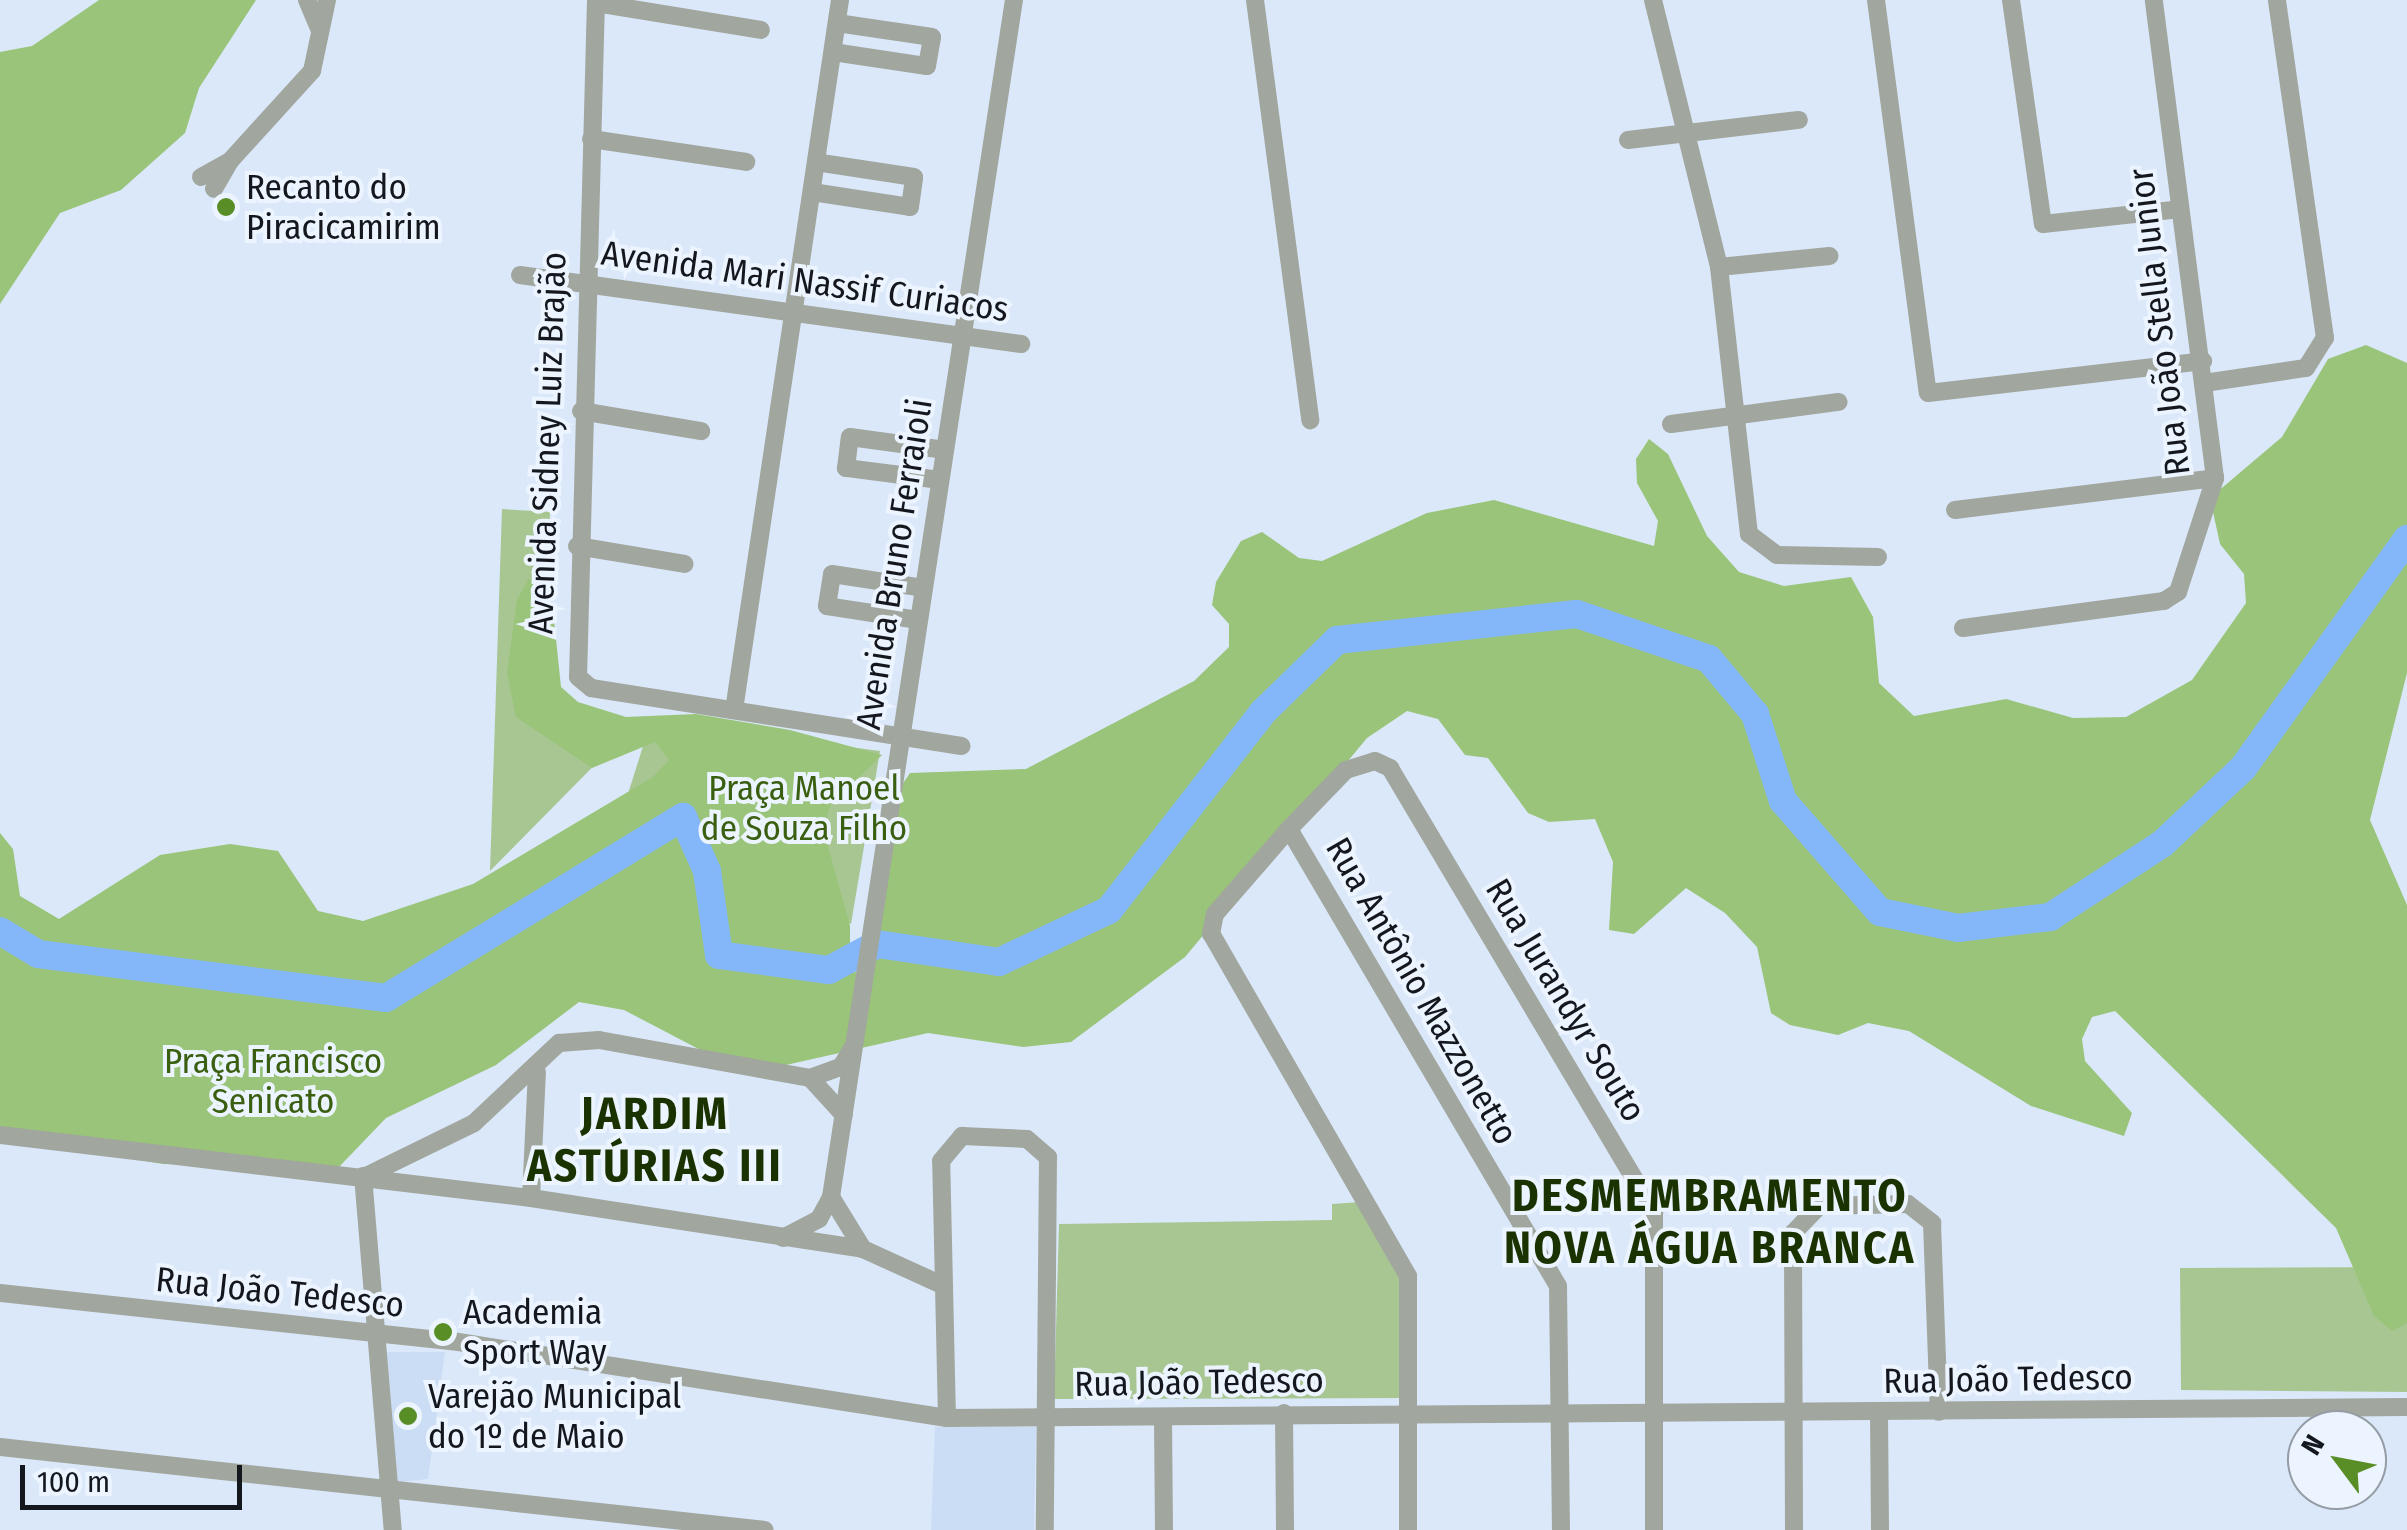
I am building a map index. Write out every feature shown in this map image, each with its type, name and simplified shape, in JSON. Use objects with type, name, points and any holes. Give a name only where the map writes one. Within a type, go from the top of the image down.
[{"type":"street","points":[[307,0],[319,28]]},
{"type":"street","points":[[207,183],[312,72],[327,0]]},
{"type":"street","points":[[734,710],[840,0]]},
{"type":"street","name":"Avenida Bruno Ferraioli","points":[[832,1197],[1014,0]]},
{"type":"street","points":[[1255,0],[1310,420]]},
{"type":"street","points":[[1654,0],[1718,268],[1745,518],[1760,548],[1872,558]]},
{"type":"street","points":[[1876,0],[1928,394],[2203,361]]},
{"type":"street","points":[[2011,0],[2043,224],[2180,208]]},
{"type":"street","name":"Rua João Stella Junior","points":[[1963,628],[2164,602],[2178,592],[2215,478],[2154,0]]},
{"type":"street","points":[[2204,382],[2306,368],[2325,338],[2277,0]]},
{"type":"street","points":[[596,2],[761,30]]},
{"type":"street","name":"Avenida Sidney Luiz Brajão","points":[[596,2],[577,546],[578,677],[591,688],[961,746]]},
{"type":"street","points":[[833,52],[927,66],[932,37],[837,23]]},
{"type":"street","points":[[1628,140],[1799,120]]},
{"type":"street","points":[[590,139],[746,162]]},
{"type":"street","points":[[812,192],[910,207],[914,177],[816,162]]},
{"type":"street","points":[[1718,268],[1830,256]]},
{"type":"street","name":"Avenida Mari Nassif Curiacos","points":[[520,275],[1021,344]]},
{"type":"street","points":[[1671,424],[1839,402]]},
{"type":"street","points":[[581,411],[702,431]]},
{"type":"street","points":[[940,480],[846,468],[850,437],[945,450]]},
{"type":"street","points":[[1955,510],[2215,478]]},
{"type":"street","points":[[577,546],[685,564]]},
{"type":"street","points":[[918,620],[827,606],[832,574],[923,588]]},
{"type":"street","name":"Rua Jurandyr Souto","points":[[1289,830],[1346,770],[1374,762],[1390,768],[1654,1212],[1654,1530]]},
{"type":"street","points":[[1289,830],[1215,914],[1211,934],[1408,1276],[1408,1530]]},
{"type":"street","name":"Rua Antônio Mazzonetto","points":[[1289,830],[1558,1286],[1561,1530]]},
{"type":"street","points":[[363,1176],[474,1123],[537,1072],[559,1043],[599,1040],[810,1078],[841,1067],[852,1049]]},
{"type":"street","points":[[530,1198],[537,1072]]},
{"type":"street","points":[[810,1078],[844,1116]]},
{"type":"street","points":[[0,1135],[530,1198],[863,1249],[942,1285]]},
{"type":"street","points":[[948,1418],[942,1285],[948,1145],[962,1136],[1027,1139],[1048,1157],[1045,1530]]},
{"type":"street","points":[[363,1176],[393,1530]]},
{"type":"street","points":[[783,1238],[819,1219],[832,1197],[863,1249]]},
{"type":"street","points":[[1794,1530],[1793,1233],[1818,1206],[1922,1208],[1936,1238],[1939,1412]]},
{"type":"street","name":"Rua João Tedesco","points":[[0,1292],[377,1338],[452,1340],[948,1418],[1162,1418],[1561,1407],[1879,1414],[2407,1407]]},
{"type":"street","points":[[1284,1413],[1285,1530]]},
{"type":"street","points":[[1879,1414],[1880,1530]]},
{"type":"street","points":[[1162,1418],[1164,1530]]},
{"type":"street","points":[[0,1447],[390,1496],[436,1493],[764,1530]]},
{"type":"shaded area","name":"Varejão Municipal do 1º de Maio","points":[[377,1352],[445,1352],[428,1479],[381,1484]]},
{"type":"shaded area","points":[[935,1427],[1036,1427],[1034,1530],[931,1530]]},
{"type":"green space","points":[[99,0],[256,0],[199,88],[185,133],[121,190],[60,213],[0,304],[0,52],[32,46]]},
{"type":"green space","name":"Praça Francisco Senicato","points":[[2366,345],[2407,363],[2407,673],[2370,820],[2407,905],[2407,1323],[2392,1331],[2374,1316],[2336,1228],[2115,1011],[2092,1017],[2082,1039],[2085,1061],[2132,1113],[2124,1136],[2031,1106],[1909,1031],[1868,1023],[1838,1035],[1790,1025],[1771,1013],[1757,947],[1725,913],[1686,888],[1634,934],[1609,930],[1613,862],[1595,819],[1549,822],[1528,813],[1488,758],[1465,755],[1438,719],[1407,711],[1367,738],[1185,957],[1071,1042],[1023,1047],[928,1033],[777,1067],[710,1055],[624,1010],[579,1002],[496,1065],[386,1118],[338,1168],[163,1164],[0,1137],[0,833],[13,849],[20,896],[59,919],[160,855],[230,844],[278,851],[318,911],[363,921],[473,884],[653,777],[669,760],[655,742],[592,768],[516,717],[507,673],[517,600],[528,580],[549,572],[561,687],[578,702],[626,717],[696,714],[790,730],[882,755],[831,804],[823,828],[850,926],[850,971],[872,975],[897,792],[910,773],[1026,769],[1194,681],[1229,647],[1229,624],[1212,605],[1216,582],[1241,541],[1262,532],[1299,558],[1322,561],[1427,513],[1494,500],[1654,546],[1658,521],[1637,483],[1636,459],[1649,439],[1668,454],[1707,536],[1739,572],[1784,586],[1851,577],[1873,617],[1879,683],[1914,716],[2006,699],[2073,718],[2126,717],[2192,680],[2246,603],[2244,574],[2220,544],[2210,498],[2282,437],[2328,359]]},
{"type":"green space","points":[[502,509],[550,512],[544,695],[551,706],[639,720],[490,871]]},
{"type":"green space","name":"Praça Manoel de Souza Filho","points":[[651,721],[880,751],[851,924],[779,899],[627,797]]},
{"type":"green space","points":[[1360,1202],[1402,1277],[1403,1398],[1054,1399],[1059,1224],[1332,1220],[1332,1204]]},
{"type":"green space","points":[[2407,1267],[2407,1392],[2181,1390],[2180,1268]]},
{"type":"waterway","points":[[0,931],[38,954],[386,998],[683,817],[707,871],[719,955],[829,970],[877,944],[999,962],[1109,910],[1263,712],[1337,640],[1577,614],[1709,659],[1755,714],[1783,801],[1880,912],[1958,928],[2050,917],[2162,844],[2243,768],[2407,539]]},
{"type":"place","name":"Recanto do Piracicamirim","points":[[226,207]]},
{"type":"place","name":"Academia Sport Way","points":[[443,1332]]},
{"type":"place","name":"Varejão Municipal do 1º de Maio","points":[[408,1416]]},
{"type":"district","name":"JARDIM ASTÚRIAS III","points":[[655,1141]]},
{"type":"district","name":"DESMEMBRAMENTO NOVA ÁGUA BRANCA","points":[[1710,1223]]}]
